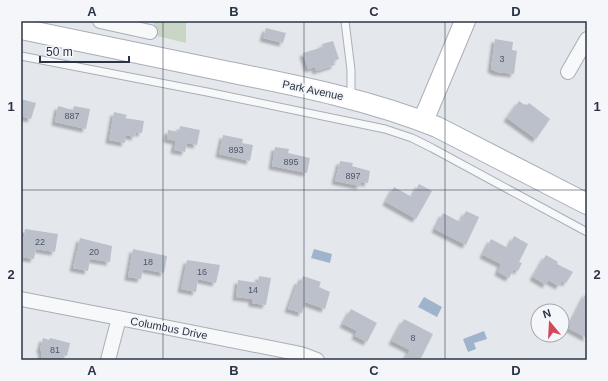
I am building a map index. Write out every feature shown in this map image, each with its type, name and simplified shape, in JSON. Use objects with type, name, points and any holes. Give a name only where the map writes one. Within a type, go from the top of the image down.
[{"type":"main road","points":[[423,121],[465,21]]},
{"type":"main road","name":"Park Avenue","points":[[25,27],[351,98],[437,126],[587,204]]},
{"type":"street","points":[[100,21],[150,32]]},
{"type":"street","points":[[568,72],[587,39]]},
{"type":"street","name":"Columbus Drive","points":[[21,299],[301,354],[317,360]]},
{"type":"street","points":[[108,360],[119,318]]},
{"type":"lane","points":[[345,21],[351,70],[351,98]]},
{"type":"lane","points":[[21,56],[208,92],[385,129],[412,138],[432,148],[587,232]]},
{"type":"green space","points":[[154,21],[186,21],[186,43],[153,35]]},
{"type":"water","points":[[314,249],[332,254],[330,263],[311,258]]},
{"type":"water","points":[[424,297],[442,307],[437,317],[418,307]]},
{"type":"water","points":[[484,331],[487,339],[474,343],[476,349],[468,352],[463,339]]},
{"type":"building","points":[[266,28],[286,33],[283,43],[263,38]]},
{"type":"building","points":[[495,39],[513,42],[512,50],[517,51],[514,74],[497,72],[491,69]]},
{"type":"building","points":[[333,41],[339,59],[334,61],[335,65],[316,71],[315,67],[308,69],[303,53],[323,47],[322,44]]},
{"type":"building","points":[[21,99],[36,103],[31,119],[21,116]]},
{"type":"building","points":[[519,101],[525,105],[529,103],[550,119],[536,139],[507,118]]},
{"type":"building","points":[[58,106],[73,110],[74,106],[90,109],[86,129],[55,122]]},
{"type":"building","points":[[114,112],[127,115],[125,118],[144,121],[142,133],[136,132],[135,137],[126,135],[125,143],[109,140]]},
{"type":"building","points":[[180,126],[200,130],[197,145],[187,143],[185,152],[174,150],[176,141],[167,139],[168,130],[179,132]]},
{"type":"building","points":[[223,135],[243,139],[242,143],[253,145],[250,161],[219,154]]},
{"type":"building","points":[[275,147],[289,149],[288,153],[310,158],[307,173],[272,166]]},
{"type":"building","points":[[340,161],[353,163],[352,166],[370,171],[368,183],[361,182],[360,186],[335,181]]},
{"type":"building","points":[[419,184],[432,191],[416,219],[386,202],[394,187],[412,197]]},
{"type":"building","points":[[466,211],[479,217],[466,245],[435,229],[443,213],[460,222]]},
{"type":"building","points":[[25,229],[58,234],[55,252],[36,249],[34,259],[21,257]]},
{"type":"building","points":[[514,236],[528,244],[519,262],[522,263],[518,271],[514,269],[509,278],[498,272],[501,264],[483,255],[491,239],[508,248]]},
{"type":"building","points":[[80,238],[112,246],[110,262],[90,259],[88,271],[73,268]]},
{"type":"building","points":[[133,249],[167,256],[164,273],[143,269],[141,279],[128,277]]},
{"type":"building","points":[[546,255],[558,262],[557,264],[573,272],[566,283],[562,281],[559,286],[548,280],[546,285],[533,277]]},
{"type":"building","points":[[187,260],[220,265],[216,283],[198,279],[196,292],[181,289]]},
{"type":"building","points":[[259,276],[271,278],[266,305],[252,303],[252,299],[236,297],[238,280],[258,283]]},
{"type":"building","points":[[303,276],[321,282],[319,287],[330,292],[325,309],[305,302],[302,313],[288,309],[298,281],[301,281]]},
{"type":"building","points":[[587,291],[587,338],[570,329],[570,324]]},
{"type":"building","points":[[351,309],[377,323],[367,342],[355,336],[357,331],[343,324]]},
{"type":"building","points":[[404,319],[433,334],[420,360],[404,360],[410,350],[392,341]]},
{"type":"building","points":[[43,338],[49,340],[50,338],[70,343],[67,356],[63,355],[62,360],[43,360],[44,359],[41,358],[42,352],[40,349]]}]
